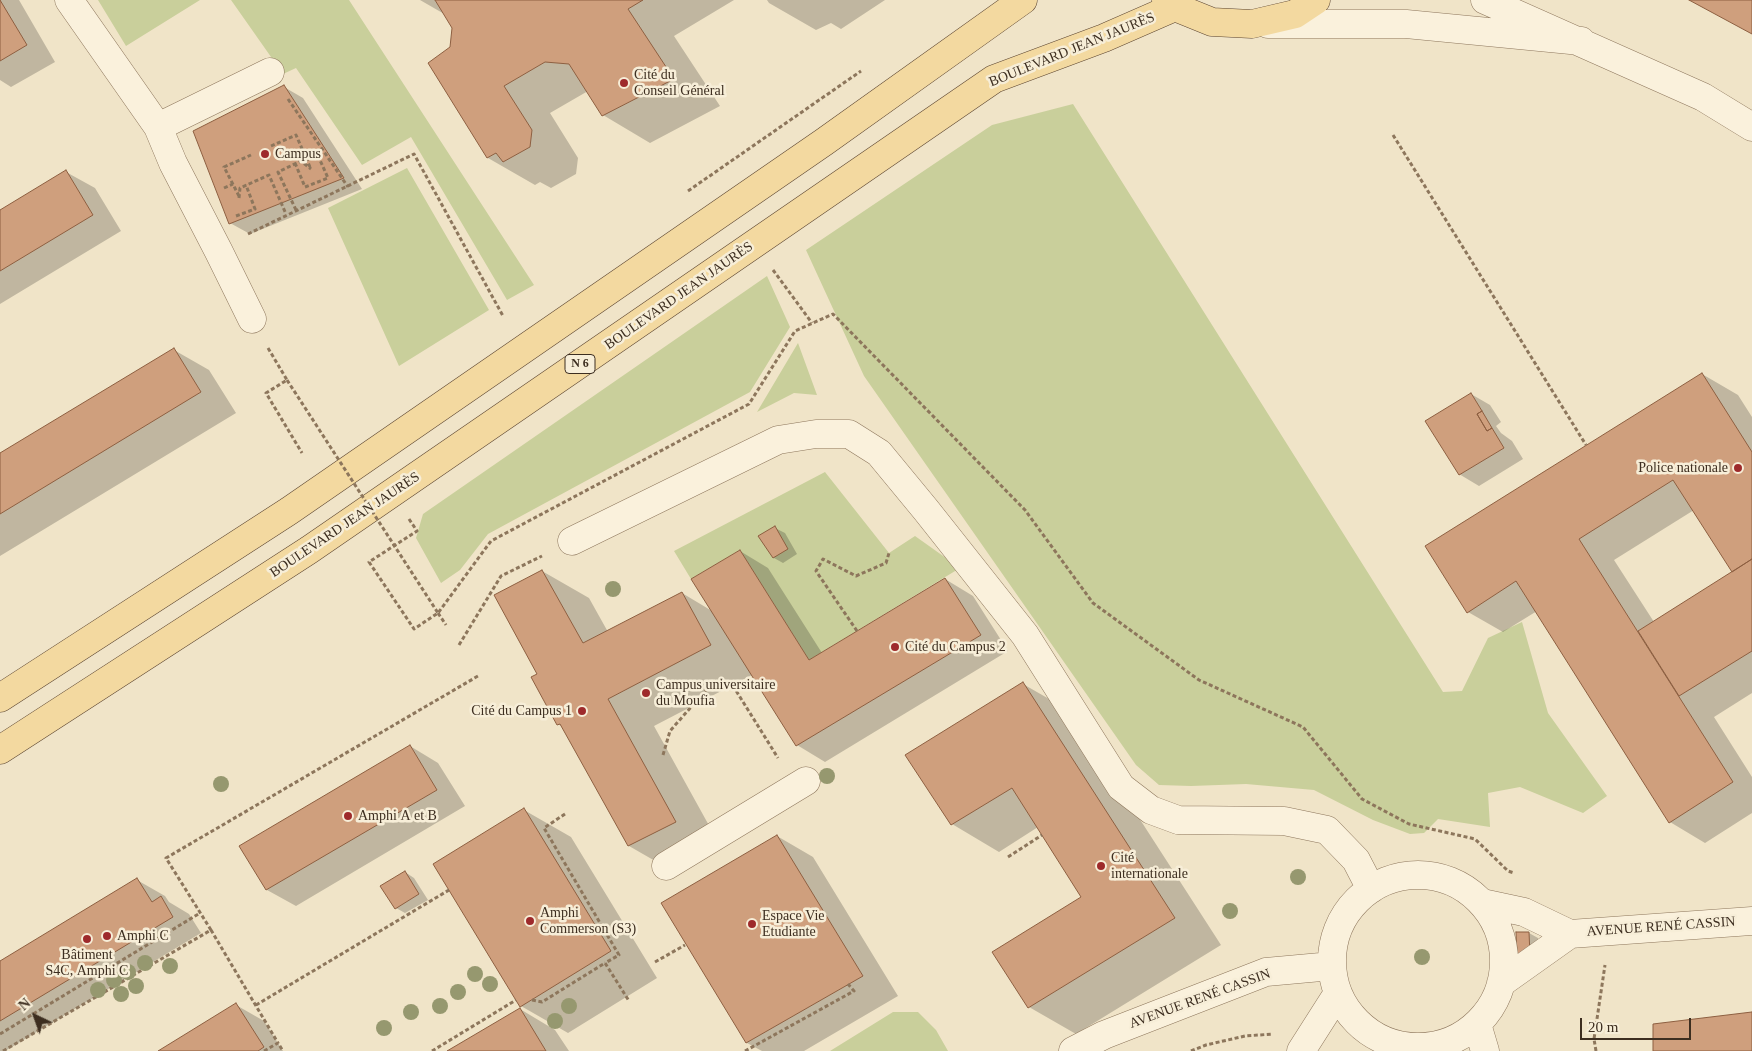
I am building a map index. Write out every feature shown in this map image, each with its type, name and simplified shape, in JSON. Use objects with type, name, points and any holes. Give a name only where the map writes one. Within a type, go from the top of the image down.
[{"type":"main road","points":[[0,698],[289,511],[824,142],[1023,0]]},
{"type":"main road","name":"BOULEVARD JEAN JAURÈS","points":[[0,750],[309,550],[994,79],[1104,38],[1171,4],[1212,22],[1252,24],[1294,14],[1316,0]]},
{"type":"street","points":[[69,0],[158,127],[173,163],[252,319]]},
{"type":"street","points":[[1485,0],[1581,41],[1703,97],[1752,127]]},
{"type":"street","points":[[1252,24],[1406,24],[1581,41]]},
{"type":"street","points":[[158,127],[270,72]]},
{"type":"street","points":[[572,541],[778,440],[816,434],[849,434],[879,453],[1024,635],[1121,787],[1151,810],[1178,820],[1284,821],[1327,830],[1356,860],[1371,889]]},
{"type":"street","points":[[666,866],[806,781]]},
{"type":"street","points":[[1418,875],[1433,876],[1464,887],[1482,903],[1498,927],[1504,954],[1501,983],[1492,1005],[1477,1024],[1454,1039],[1427,1046],[1399,1045],[1373,1034],[1352,1016],[1338,993],[1332,966],[1336,936],[1350,909],[1371,889],[1393,878],[1418,875]]},
{"type":"street","points":[[1482,903],[1524,912],[1570,934],[1501,983]]},
{"type":"street","name":"AVENUE RENÉ CASSIN","points":[[1570,934],[1752,921]]},
{"type":"street","name":"AVENUE RENÉ CASSIN","points":[[1073,1051],[1104,1035],[1266,972],[1332,966]]},
{"type":"street","points":[[1305,1046],[1338,993]]},
{"type":"street","points":[[1477,1024],[1485,1051]]},
{"type":"path","points":[[688,191],[867,67]]},
{"type":"path","points":[[270,72],[348,187]]},
{"type":"path","points":[[271,146],[296,135],[311,169],[302,161],[278,172],[296,210]]},
{"type":"path","points":[[1393,135],[1586,445]]},
{"type":"path","points":[[295,163],[305,187],[328,178],[315,149],[304,154]]},
{"type":"path","points":[[259,228],[414,154],[503,316]]},
{"type":"path","points":[[251,155],[224,167],[239,198],[240,188],[269,176],[286,214]]},
{"type":"path","points":[[220,189],[233,184]]},
{"type":"path","points":[[233,217],[255,209],[246,185]]},
{"type":"path","points":[[771,267],[812,324]]},
{"type":"path","points":[[749,404],[795,331],[833,314],[1025,510],[1093,603],[1199,680],[1303,727],[1362,799],[1409,824],[1475,839],[1508,871],[1516,874]]},
{"type":"path","points":[[302,453],[266,392],[287,380],[446,625]]},
{"type":"path","points":[[409,519],[417,531],[369,562],[414,629],[438,613]]},
{"type":"path","points":[[459,645],[501,576],[572,541]]},
{"type":"path","points":[[857,631],[816,571],[823,559],[856,576],[886,563],[889,553]]},
{"type":"path","points":[[283,1051],[166,858],[478,676]]},
{"type":"path","points":[[663,755],[670,731],[706,690],[730,680],[770,744]]},
{"type":"path","points":[[532,1000],[542,1002],[619,955],[544,828],[565,814]]},
{"type":"path","points":[[1008,857],[1042,835]]},
{"type":"path","points":[[256,1006],[449,890]]},
{"type":"path","points":[[0,1034],[200,913]]},
{"type":"path","points":[[3,1051],[211,930]]},
{"type":"path","points":[[1596,1051],[1594,1039],[1610,931]]},
{"type":"path","points":[[655,962],[685,945]]},
{"type":"path","points":[[605,963],[629,1001]]},
{"type":"path","points":[[745,1051],[854,991],[848,984]]},
{"type":"path","points":[[432,1051],[516,1000]]},
{"type":"path","points":[[1191,1051],[1206,1044],[1245,1036],[1279,1034],[1305,1046]]},
{"type":"path","points":[[264,1051],[278,1042]]},
{"type":"green space","points":[[98,0],[200,0],[126,46]]},
{"type":"green space","points":[[231,0],[349,0],[534,285],[507,300],[411,137],[362,165],[296,68],[283,74]]},
{"type":"green space","points":[[1073,104],[1443,692],[1462,691],[1488,638],[1522,622],[1548,713],[1607,796],[1583,813],[1520,787],[1488,793],[1490,827],[1438,819],[1424,833],[1410,834],[1373,820],[1314,790],[1246,784],[1159,785],[1136,765],[864,376],[806,250],[992,125]]},
{"type":"green space","points":[[407,168],[489,310],[399,366],[328,208]]},
{"type":"green space","points":[[767,276],[790,327],[750,392],[488,534],[460,570],[441,583],[416,538],[423,514]]},
{"type":"green space","points":[[798,343],[817,395],[794,393],[757,412]]},
{"type":"green space","points":[[825,472],[889,553],[915,536],[960,568],[809,660],[740,550],[691,579],[674,551]]},
{"type":"green space","points":[[893,1012],[918,1012],[936,1030],[948,1051],[830,1051]]},
{"type":"building","points":[[0,0],[27,45],[0,61]]},
{"type":"building","name":"Cité du Conseil Général","points":[[435,0],[643,0],[628,9],[674,79],[602,116],[569,64],[545,62],[504,86],[532,130],[530,147],[503,162],[496,153],[487,158],[428,63],[450,47],[452,28]]},
{"type":"building","points":[[1689,0],[1752,0],[1752,34]]},
{"type":"building","name":"Campus","points":[[284,85],[344,178],[229,224],[193,131]]},
{"type":"building","points":[[66,170],[93,215],[0,271],[0,210]]},
{"type":"building","points":[[174,348],[201,392],[0,514],[0,453]]},
{"type":"building","points":[[1702,373],[1752,452],[1752,559],[1732,572],[1673,480],[1579,539],[1733,782],[1669,823],[1516,581],[1467,613],[1425,546]]},
{"type":"building","points":[[1471,393],[1482,411],[1477,414],[1487,431],[1492,428],[1504,448],[1459,475],[1425,421]]},
{"type":"building","points":[[1482,411],[1492,428],[1487,431],[1477,414]]},
{"type":"building","points":[[775,526],[788,549],[773,558],[758,536]]},
{"type":"building","name":"Cité du Campus 2","points":[[740,550],[809,660],[945,578],[981,635],[796,746],[691,579]]},
{"type":"building","points":[[1752,559],[1752,651],[1679,696],[1638,631]]},
{"type":"building","name":"Cité du Campus 1","points":[[542,570],[583,643],[682,592],[711,645],[608,699],[676,822],[628,846],[560,724],[557,725],[531,677],[537,674],[494,595]]},
{"type":"building","name":"Cité internationale","points":[[1023,682],[1175,918],[1028,1008],[992,952],[1081,897],[1012,788],[951,825],[905,755]]},
{"type":"building","points":[[410,745],[437,790],[266,890],[239,846]]},
{"type":"building","name":"Amphi Commerson (S3)","points":[[524,808],[611,951],[520,1007],[433,864]]},
{"type":"building","name":"Espace Vie Etudiante","points":[[777,835],[863,976],[746,1043],[661,903]]},
{"type":"building","points":[[405,871],[419,894],[395,909],[380,886]]},
{"type":"building","name":"Bâtiment S4C, Amphi C","points":[[137,878],[152,902],[161,896],[173,917],[0,1021],[0,961]]},
{"type":"building","points":[[1516,932],[1529,932],[1530,955],[1517,955]]},
{"type":"building","points":[[236,1003],[264,1047],[258,1051],[158,1051]]},
{"type":"building","points":[[520,1008],[546,1051],[447,1051]]},
{"type":"building","points":[[1752,1012],[1752,1051],[1653,1051],[1653,1024]]},
{"type":"place","name":"Cité du Conseil Général","points":[[624,83]]},
{"type":"place","name":"Campus","points":[[265,154]]},
{"type":"place","name":"Police nationale","points":[[1738,468]]},
{"type":"place","name":"Cité du Campus 2","points":[[895,647]]},
{"type":"place","name":"Campus universitaire du Moufia","points":[[646,693]]},
{"type":"place","name":"Cité du Campus 1","points":[[582,711]]},
{"type":"place","name":"Amphi A et B","points":[[348,816]]},
{"type":"place","name":"Cité internationale","points":[[1101,866]]},
{"type":"place","name":"Amphi Commerson (S3)","points":[[530,921]]},
{"type":"place","name":"Espace Vie Etudiante","points":[[752,924]]},
{"type":"place","name":"Amphi C","points":[[107,936]]},
{"type":"place","name":"Bâtiment S4C, Amphi C","points":[[87,939]]}]
